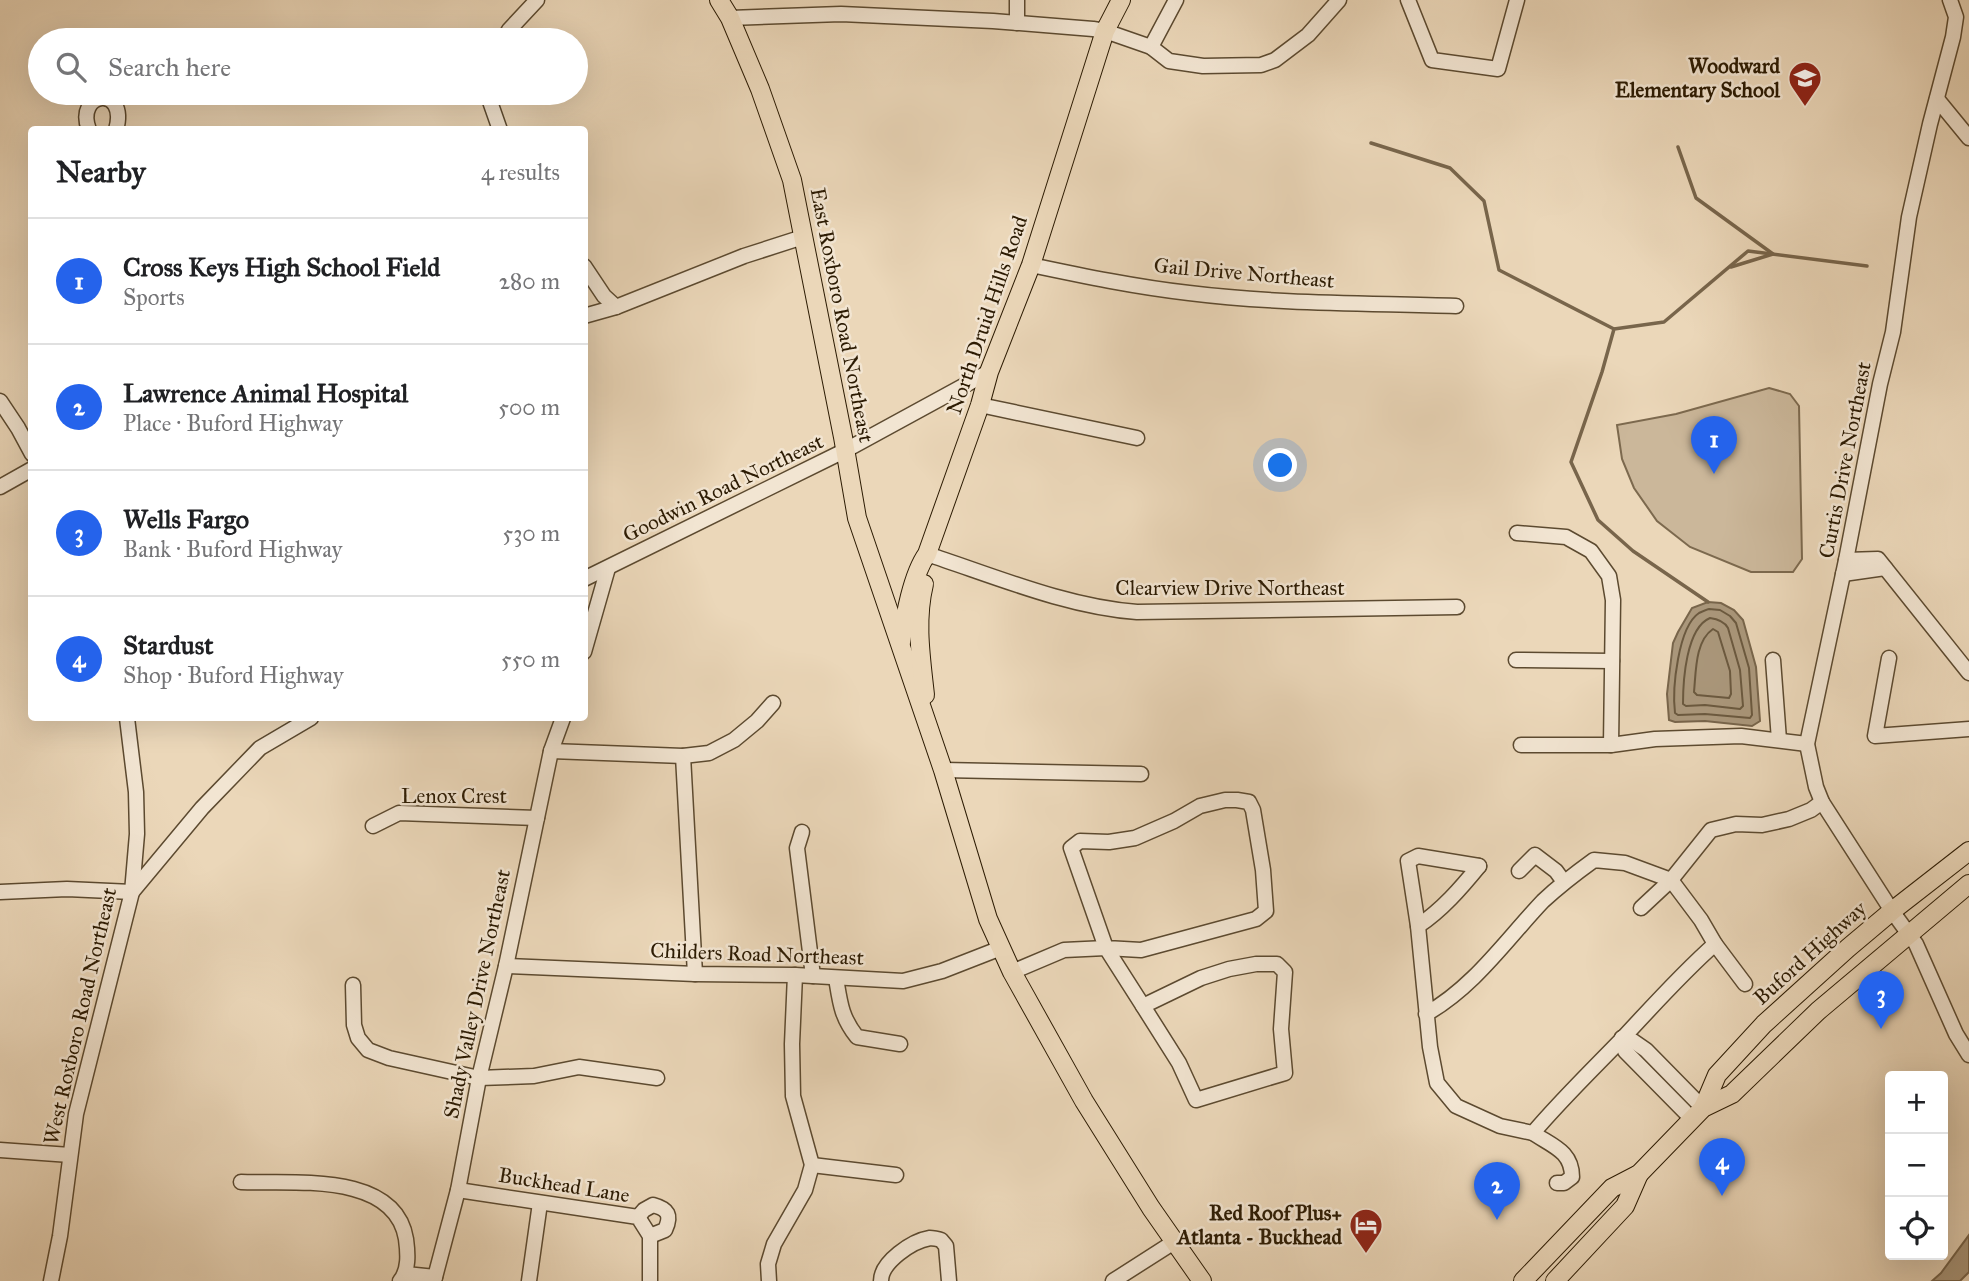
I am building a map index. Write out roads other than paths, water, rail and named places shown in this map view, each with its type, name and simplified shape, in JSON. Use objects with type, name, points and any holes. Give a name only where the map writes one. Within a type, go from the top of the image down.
[{"type":"main road","name":"East Roxboro Road Northeast","points":[[719,0],[730,18],[760,89],[792,180],[857,518],[930,733]]},
{"type":"main road","name":"North Druid Hills Road","points":[[900,646],[907,608],[921,563],[927,554],[980,405],[989,372],[1031,265],[1105,31],[1121,0]]},
{"type":"main road","points":[[927,554],[929,565],[923,589],[919,639],[930,733],[988,919],[1012,972],[1084,1101],[1202,1281]]},
{"type":"main road","name":"Buford Highway","points":[[1698,1114],[1717,1075],[1765,1024],[1892,911],[1969,850]]},
{"type":"main road","name":"Buford Highway","points":[[1523,1281],[1612,1188],[1639,1174],[1698,1114],[1732,1094],[1818,1011],[1969,884]]},
{"type":"main road","name":"Buford Highway","points":[[1555,1281],[1625,1206],[1639,1174]]},
{"type":"street","points":[[511,28],[537,0]]},
{"type":"street","points":[[1017,0],[1017,23]]},
{"type":"street","points":[[1151,47],[1176,0]]},
{"type":"street","points":[[730,18],[841,14],[1017,23],[1105,31],[1151,47],[1170,61],[1237,67],[1261,65],[1275,60],[1308,35],[1339,0]]},
{"type":"street","points":[[1408,0],[1432,60],[1498,69],[1517,0]]},
{"type":"street","name":"Curtis Drive Northeast","points":[[1950,0],[1956,17],[1953,37],[1909,217],[1893,332],[1880,384],[1807,744],[1822,802],[1916,944],[1956,1034],[1969,1055]]},
{"type":"street","points":[[1953,37],[1969,38]]},
{"type":"street","points":[[1937,99],[1969,138]]},
{"type":"street","points":[[88,126],[90,105]]},
{"type":"street","points":[[116,105],[121,126]]},
{"type":"street","points":[[491,105],[499,126]]},
{"type":"street","points":[[588,315],[616,307],[744,256],[803,237]]},
{"type":"street","name":"Gail Drive Northeast","points":[[1031,265],[1189,293],[1271,300],[1456,306]]},
{"type":"street","points":[[588,272],[604,296],[616,307]]},
{"type":"street","name":"Goodwin Road Northeast","points":[[588,577],[846,450],[989,372]]},
{"type":"street","points":[[0,401],[28,446]]},
{"type":"street","points":[[980,405],[1137,438]]},
{"type":"street","points":[[0,487],[28,471]]},
{"type":"street","points":[[1517,533],[1566,537],[1591,551],[1609,576],[1613,600],[1611,745]]},
{"type":"street","name":"Clearview Drive Northeast","points":[[927,554],[1076,603],[1110,610],[1137,612],[1457,607]]},
{"type":"street","points":[[1844,567],[1882,564],[1969,673]]},
{"type":"street","points":[[588,638],[608,568]]},
{"type":"street","points":[[1889,658],[1875,736],[1969,729]]},
{"type":"street","points":[[1516,660],[1612,661]]},
{"type":"street","points":[[1773,660],[1779,740]]},
{"type":"street","points":[[551,751],[683,756],[709,753],[734,740],[773,703]]},
{"type":"street","name":"West Roxboro Road Northeast","points":[[51,1281],[60,1236],[69,1155],[88,1065],[132,892],[137,834],[136,792],[127,721]]},
{"type":"street","points":[[0,892],[68,889],[132,892],[202,808],[260,748],[306,721]]},
{"type":"street","name":"Shady Valley Drive Northeast","points":[[434,1279],[458,1190],[479,1078],[551,751],[562,721]]},
{"type":"street","points":[[1521,746],[1611,745],[1655,739],[1741,736],[1807,744]]},
{"type":"street","points":[[683,756],[695,974]]},
{"type":"street","points":[[943,770],[1141,774]]},
{"type":"street","points":[[1012,972],[1064,950],[1106,948],[1141,950],[1255,919],[1266,911],[1261,858],[1253,810],[1249,802],[1225,800],[1200,806],[1135,838],[1108,842],[1080,841],[1071,848],[1106,948],[1143,1006],[1180,1063],[1196,1100],[1285,1073],[1281,1029],[1285,972],[1277,964],[1256,964],[1229,969],[1201,978],[1143,1006]]},
{"type":"street","points":[[1641,908],[1671,880],[1711,830],[1736,824],[1762,825],[1789,819],[1822,802]]},
{"type":"street","name":"Lenox Crest","points":[[373,826],[399,813],[537,818]]},
{"type":"street","points":[[802,832],[797,848],[813,976]]},
{"type":"street","points":[[1519,871],[1535,855],[1556,871],[1564,882]]},
{"type":"street","points":[[1418,926],[1457,892],[1479,866],[1418,856],[1408,860],[1418,926],[1430,1047],[1437,1083],[1456,1106],[1500,1126],[1533,1133],[1568,1156],[1572,1177],[1564,1183],[1557,1183]]},
{"type":"street","points":[[1426,1014],[1448,1002],[1564,882],[1594,860],[1625,863],[1671,880],[1745,984]]},
{"type":"street","points":[[1533,1133],[1685,971],[1715,944]]},
{"type":"street","name":"Childers Road Northeast","points":[[506,965],[903,981],[942,971],[1001,948]]},
{"type":"street","points":[[769,1281],[768,1264],[774,1244],[804,1190],[812,1165],[793,1096],[795,975]]},
{"type":"street","points":[[836,978],[846,1024],[857,1037],[900,1044]]},
{"type":"street","points":[[353,985],[354,1025],[358,1038],[368,1050],[389,1058],[479,1078],[534,1076],[579,1067],[657,1078]]},
{"type":"street","points":[[1622,1038],[1633,1041],[1653,1067],[1698,1114]]},
{"type":"street","points":[[0,1150],[69,1155]]},
{"type":"street","points":[[812,1165],[897,1175]]},
{"type":"street","points":[[241,1182],[344,1186],[374,1196],[390,1206],[404,1226],[408,1250],[403,1277],[434,1279]]},
{"type":"street","name":"Buckhead Lane","points":[[458,1190],[638,1217],[650,1236]]},
{"type":"street","points":[[529,1281],[540,1203]]},
{"type":"street","points":[[638,1217],[653,1205],[663,1207],[668,1213],[669,1221],[665,1230],[650,1236],[650,1281]]},
{"type":"street","points":[[881,1281],[881,1273],[888,1262],[908,1247],[931,1237],[941,1240],[946,1246],[949,1281]]},
{"type":"street","points":[[1113,1281],[1174,1242]]},
{"type":"water","points":[[1708,602],[1721,603],[1734,610],[1743,620],[1756,667],[1760,721],[1752,726],[1669,720],[1667,694],[1673,643],[1692,608]]},
{"type":"water","points":[[1969,1235],[1969,1272],[1960,1281],[1932,1281],[1941,1273]]},
{"type":"waterway","points":[[1371,143],[1450,168],[1484,201],[1499,270],[1614,329]]},
{"type":"waterway","points":[[1678,147],[1696,198],[1773,254],[1731,267]]},
{"type":"waterway","points":[[1708,602],[1633,551],[1598,520],[1571,462],[1614,329],[1664,322],[1748,251],[1867,266]]},
{"type":"place","name":"Woodward Elementary School","points":[[1805,108]]},
{"type":"place","name":"Cross Keys High School Field","points":[[1714,474]]},
{"type":"place","name":"Wells Fargo","points":[[1881,1029]]},
{"type":"place","name":"Stardust","points":[[1722,1196]]},
{"type":"place","name":"Lawrence Animal Hospital","points":[[1497,1220]]},
{"type":"place","name":"Red Roof Plus+ Atlanta - Buckhead","points":[[1366,1255]]}]
